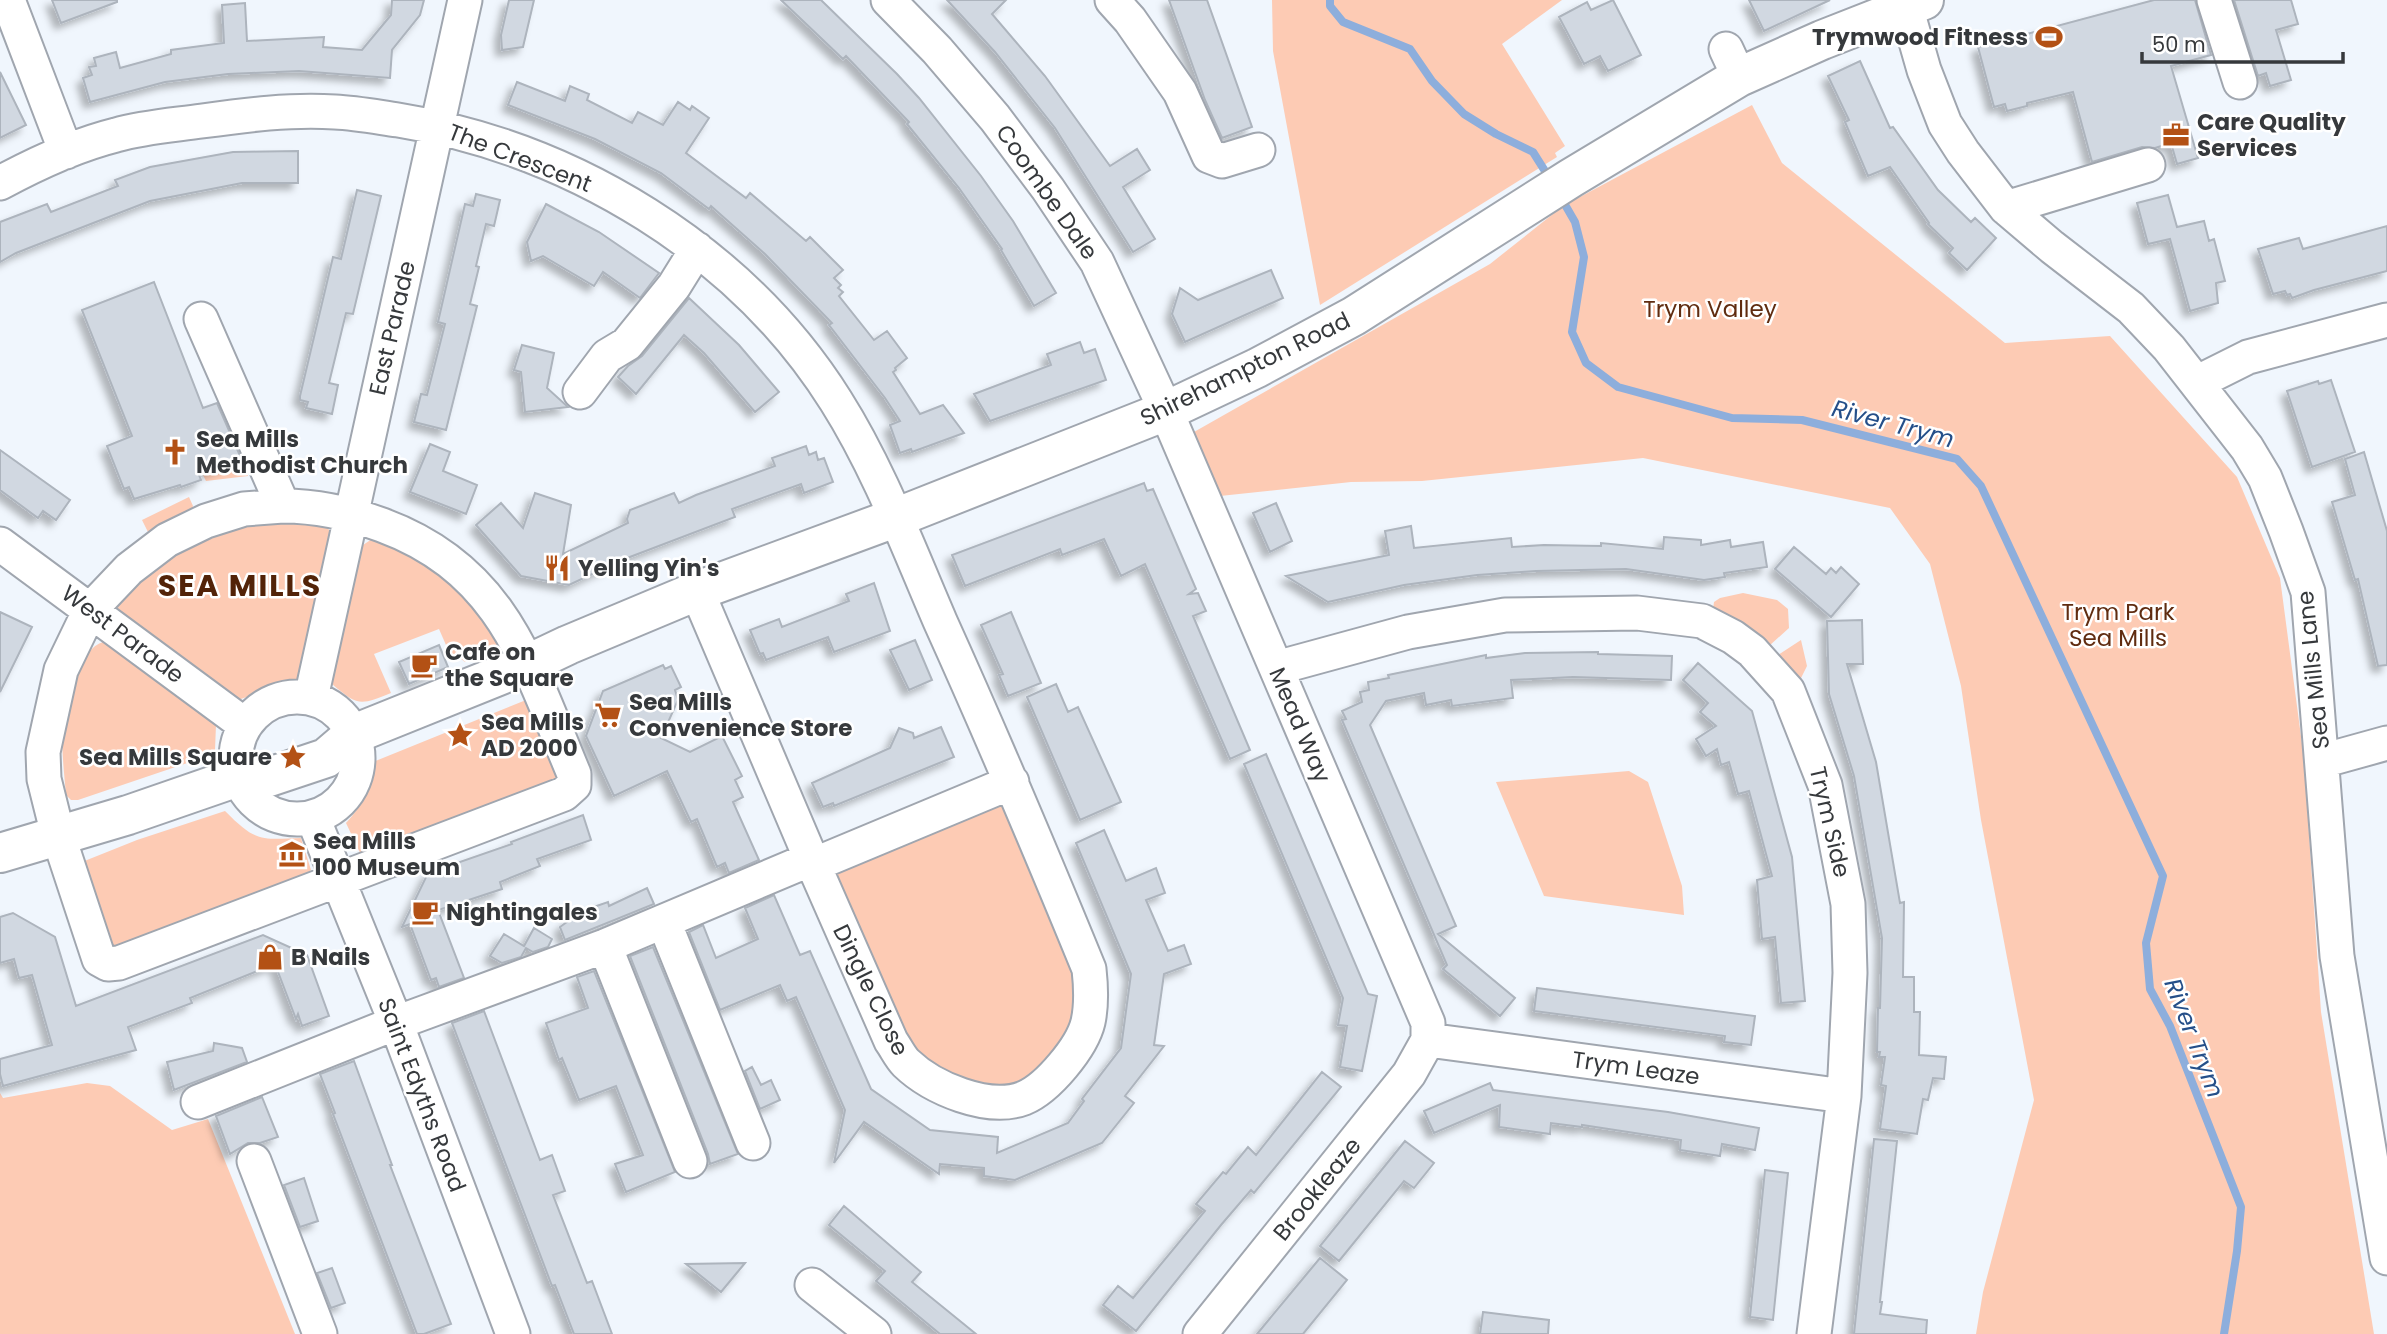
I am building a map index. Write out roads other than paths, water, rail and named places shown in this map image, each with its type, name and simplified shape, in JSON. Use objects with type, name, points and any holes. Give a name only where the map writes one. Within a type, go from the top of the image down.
[{"type":"main road","name":"Shirehampton Road","points":[[0,853],[128,815],[238,777],[263,755],[317,736],[354,734],[528,664],[697,591],[895,518],[1166,411],[1257,368],[1354,316],[1571,178],[1732,63],[1822,40],[1911,2]]},
{"type":"street","points":[[8,0],[66,152]]},
{"type":"street","name":"East Parade","points":[[312,698],[350,514],[465,0]]},
{"type":"street","name":"Coombe Dale","points":[[888,0],[937,50],[995,118],[1048,189],[1097,262],[1166,411]]},
{"type":"street","points":[[1112,0],[1130,20],[1180,92],[1209,156],[1223,161],[1258,150]]},
{"type":"street","points":[[2214,0],[2239,82]]},
{"type":"street","name":"Sea Mills Lane","points":[[1911,2],[1924,70],[1945,124],[1969,161],[2006,208],[2131,308],[2198,382],[2247,448],[2265,478],[2308,592],[2337,956],[2380,1174],[2387,1258]]},
{"type":"street","name":"The Crescent","points":[[0,183],[66,152],[117,134],[184,123],[285,112],[334,111],[436,127],[495,144],[556,167],[639,210],[697,249],[733,279],[778,324],[835,398],[869,457],[895,518]]},
{"type":"street","points":[[2006,208],[2148,165]]},
{"type":"street","points":[[580,392],[596,347],[627,344],[674,286],[697,249]]},
{"type":"street","points":[[201,318],[283,506]]},
{"type":"street","points":[[2198,382],[2248,357],[2387,320]]},
{"type":"street","name":"Mead Way","points":[[1166,411],[1428,1023],[1428,1040]]},
{"type":"street","points":[[283,506],[307,506],[350,514],[408,535],[456,565],[490,599],[528,664],[574,774],[574,785],[564,794],[108,964],[99,959],[58,835],[44,779],[43,752],[61,670],[90,610],[129,569],[167,540],[206,521],[244,509],[283,506]]},
{"type":"street","name":"Dingle Close","points":[[697,591],[812,862],[891,1041],[904,1062],[934,1084],[966,1096],[992,1102],[1024,1098],[1048,1082],[1071,1056],[1088,1025],[1092,996],[1089,969],[1012,782],[895,518]]},
{"type":"street","name":"West Parade","points":[[0,544],[245,725]]},
{"type":"street","name":"Trym Side","points":[[1276,668],[1408,632],[1505,615],[1637,613],[1702,621],[1733,637],[1752,651],[1788,691],[1795,703],[1825,785],[1848,904],[1850,973],[1844,1096],[1814,1334]]},
{"type":"street","points":[[292,697],[312,698],[329,705],[344,718],[354,734],[358,755],[356,775],[347,794],[332,809],[313,818],[295,820],[276,816],[260,808],[247,794],[238,777],[235,759],[237,741],[245,725],[257,711],[274,701],[292,697]]},
{"type":"street","points":[[2322,761],[2387,743]]},
{"type":"street","points":[[198,1102],[396,1023],[605,946],[1012,782]]},
{"type":"street","name":"Saint Edyths Road","points":[[313,818],[396,1023],[513,1334]]},
{"type":"street","points":[[664,922],[753,1143]]},
{"type":"street","points":[[605,946],[690,1161]]},
{"type":"street","name":"Trym Leaze","points":[[1428,1040],[1844,1096]]},
{"type":"street","name":"Brookleaze","points":[[1200,1334],[1409,1074],[1428,1040]]},
{"type":"street","points":[[254,1160],[320,1334]]},
{"type":"street","points":[[812,1285],[874,1334]]},
{"type":"waterway","name":"River Trym","points":[[1330,0],[1330,6],[1343,22],[1410,49],[1432,81],[1464,114],[1533,152],[1550,179]]},
{"type":"waterway","name":"River Trym","points":[[1560,196],[1575,222],[1584,257],[1572,332],[1586,363],[1618,387],[1732,418],[1802,420],[1957,459],[1981,486],[2163,876],[2146,943],[2150,989],[2170,1026],[2241,1207],[2224,1334]]},
{"type":"place","name":"Trymwood Fitness","points":[[2049,37]]},
{"type":"place","name":"Care Quality Services","points":[[2176,135]]},
{"type":"place","name":"Sea Mills Methodist Church","points":[[175,452]]},
{"type":"place","name":"Yelling Yin's","points":[[557,568]]},
{"type":"place","name":"Cafe on the Square","points":[[424,665]]},
{"type":"place","name":"Sea Mills Convenience Store","points":[[608,715]]},
{"type":"place","name":"Sea Mills AD 2000","points":[[460,735]]},
{"type":"place","name":"Sea Mills Square","points":[[293,757]]},
{"type":"place","name":"Sea Mills 100 Museum","points":[[292,854]]},
{"type":"place","name":"Nightingales","points":[[425,912]]},
{"type":"place","name":"B Nails","points":[[270,957]]},
{"type":"district","name":"SEA MILLS","points":[[240,586]]},
{"type":"park label","name":"Trym Valley","points":[[1710,309]]},
{"type":"park label","name":"Trym Park Sea Mills","points":[[2118,625]]}]
